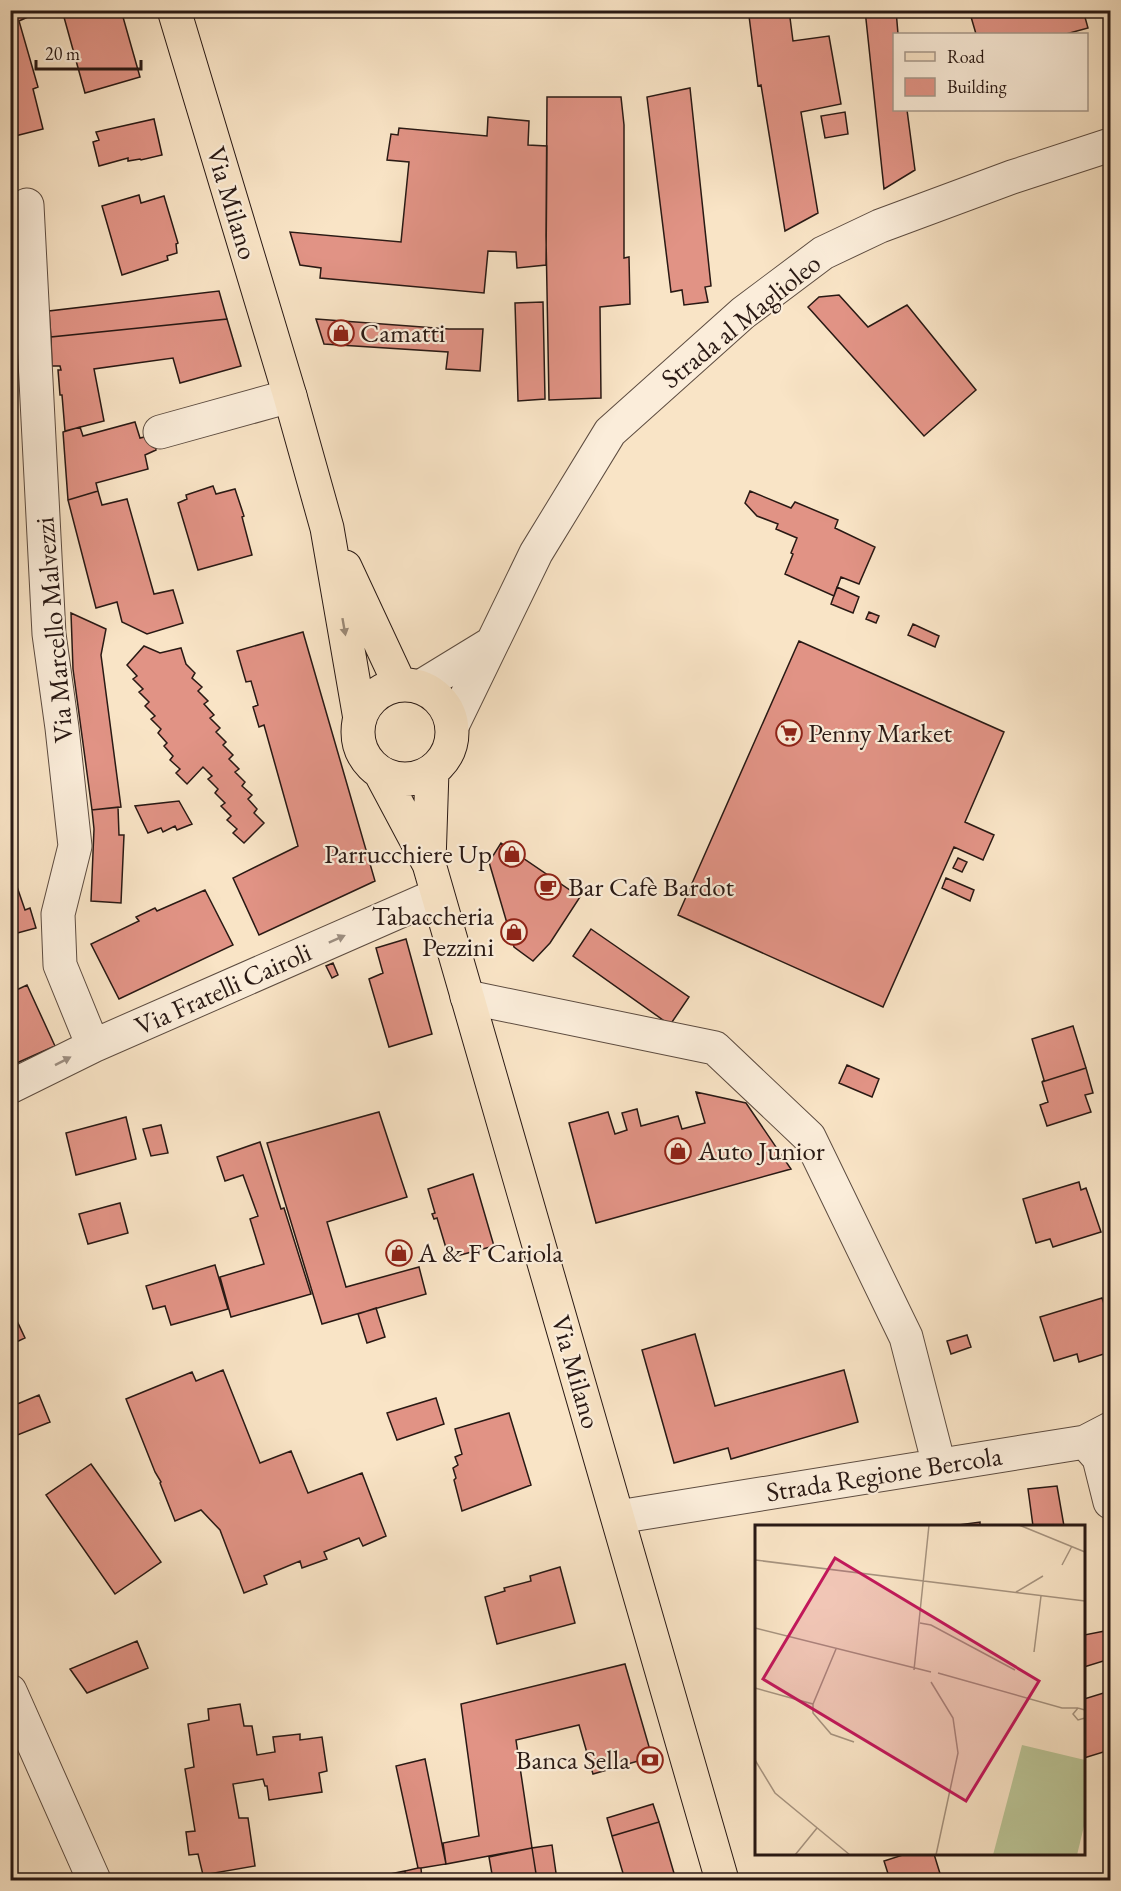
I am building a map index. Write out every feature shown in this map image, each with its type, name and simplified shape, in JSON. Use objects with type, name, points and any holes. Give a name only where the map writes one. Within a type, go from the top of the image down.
[{"type":"main road","name":"Via Milano","points":[[174,10],[290,396],[327,528],[360,719]]},
{"type":"main road","name":"Via Milano","points":[[327,528],[410,686]]},
{"type":"main road","points":[[410,686],[432,693],[442,702],[449,713],[452,738],[443,761],[432,771],[420,777],[393,778],[380,772],[369,762],[361,749],[358,734],[360,719],[366,706],[387,688],[410,686]]},
{"type":"main road","name":"Via Milano","points":[[429,864],[432,771]]},
{"type":"main road","name":"Via Milano","points":[[380,772],[429,864],[722,1881]]},
{"type":"street","name":"Strada al Maglioleo","points":[[452,726],[536,553],[610,432],[743,313],[823,253],[880,226],[972,191],[1110,145]]},
{"type":"street","name":"Via Marcello Malvezzi","points":[[27,205],[49,634],[75,846],[58,914],[60,965],[93,1046]]},
{"type":"street","points":[[159,432],[290,396]]},
{"type":"street","points":[[410,686],[492,643]]},
{"type":"street","name":"Via Fratelli Cairoli","points":[[10,1087],[93,1046],[437,895]]},
{"type":"street","points":[[467,997],[715,1048],[809,1137],[906,1337],[939,1465]]},
{"type":"street","name":"Strada Regione Bercola","points":[[618,1517],[939,1465],[1098,1435],[1099,1458],[1110,1502]]},
{"type":"street","points":[[10,1691],[94,1881]]},
{"type":"building","points":[[10,10],[28,10],[30,16],[19,21],[38,87],[33,89],[43,129],[15,136],[10,102]]},
{"type":"building","points":[[62,10],[121,10],[140,77],[85,93]]},
{"type":"building","points":[[789,10],[793,41],[829,36],[841,104],[801,112],[818,213],[785,231],[761,85],[758,86],[749,16]]},
{"type":"building","points":[[865,10],[896,10],[898,33],[893,33],[893,111],[907,111],[915,170],[884,189]]},
{"type":"building","points":[[969,10],[1083,10],[1088,28],[1070,33],[976,33]]},
{"type":"building","points":[[690,88],[711,286],[705,287],[708,302],[684,305],[682,290],[671,292],[647,97]]},
{"type":"building","points":[[547,97],[621,97],[624,125],[624,258],[629,257],[630,304],[600,307],[601,398],[549,400],[546,236]]},
{"type":"building","points":[[845,112],[848,134],[825,138],[821,116]]},
{"type":"building","points":[[488,117],[529,121],[528,145],[547,146],[546,265],[517,268],[516,252],[488,251],[484,293],[320,278],[321,268],[300,265],[290,232],[401,242],[409,162],[387,160],[391,134],[398,135],[399,128],[487,136]]},
{"type":"building","points":[[154,119],[162,155],[141,160],[128,161],[128,158],[99,166],[93,142],[99,140],[96,132]]},
{"type":"building","points":[[139,195],[141,203],[164,196],[178,243],[176,244],[177,253],[167,256],[168,260],[122,275],[102,206]]},
{"type":"building","points":[[219,291],[227,319],[51,337],[49,311]]},
{"type":"building","points":[[839,295],[868,327],[907,305],[976,390],[924,436],[808,307],[819,297]]},
{"type":"building","points":[[543,302],[545,399],[518,401],[515,303]]},
{"type":"building","points":[[227,319],[241,366],[180,383],[173,358],[94,369],[104,421],[65,431],[58,370],[61,370],[60,366],[52,366],[51,337]]},
{"type":"building","points":[[316,319],[449,329],[483,329],[480,371],[446,369],[448,352],[324,344]]},
{"type":"building","points":[[135,422],[140,438],[153,435],[156,450],[145,455],[148,469],[96,483],[98,491],[68,500],[63,432],[80,427],[83,436]]},
{"type":"building","points":[[213,486],[216,494],[235,489],[244,516],[242,517],[252,555],[198,570],[178,503],[187,499],[186,495]]},
{"type":"building","points":[[98,491],[102,505],[127,499],[154,594],[173,590],[183,623],[147,634],[122,622],[117,602],[96,608],[68,500]]},
{"type":"building","points":[[750,491],[791,508],[795,502],[838,520],[835,528],[875,547],[859,584],[841,577],[834,596],[785,574],[797,538],[776,529],[778,524],[757,516],[745,503]]},
{"type":"building","points":[[837,587],[859,597],[853,613],[831,604]]},
{"type":"building","points":[[869,612],[879,616],[876,623],[866,619]]},
{"type":"building","points":[[71,613],[106,629],[101,655],[121,807],[92,810],[73,669]]},
{"type":"building","points":[[913,624],[939,636],[935,647],[908,635]]},
{"type":"building","points":[[303,632],[375,881],[259,935],[233,878],[298,846],[264,725],[259,727],[253,707],[258,705],[251,681],[246,682],[237,651]]},
{"type":"building","points":[[799,641],[1004,732],[965,822],[994,835],[983,860],[954,847],[883,1007],[678,915]]},
{"type":"building","points":[[144,646],[160,653],[181,648],[186,664],[195,673],[192,678],[202,687],[198,691],[208,701],[204,704],[214,715],[210,718],[220,728],[216,732],[226,742],[223,745],[233,755],[229,759],[239,769],[235,772],[245,782],[242,786],[252,795],[248,799],[257,809],[254,813],[264,823],[244,843],[233,833],[237,829],[227,820],[231,816],[221,806],[225,803],[215,793],[218,789],[208,779],[212,776],[203,767],[187,784],[176,773],[180,769],[170,760],[173,756],[164,746],[167,743],[158,733],[161,729],[151,719],[155,716],[145,706],[149,702],[139,692],[143,689],[133,679],[137,676],[127,665]]},
{"type":"building","points":[[179,801],[192,824],[177,830],[175,826],[163,832],[161,828],[148,833],[135,806]]},
{"type":"building","points":[[118,807],[119,835],[124,835],[121,903],[91,901],[94,829],[92,810]]},
{"type":"building","points":[[501,843],[580,897],[550,943],[533,961],[514,947],[489,862]]},
{"type":"building","points":[[958,858],[967,862],[962,872],[953,868]]},
{"type":"building","points":[[14,878],[25,910],[30,908],[36,928],[10,935],[10,879]]},
{"type":"building","points":[[946,878],[974,890],[970,901],[942,888]]},
{"type":"building","points":[[205,890],[233,945],[119,999],[91,944],[139,921],[136,917],[155,908],[157,911]]},
{"type":"building","points":[[591,929],[689,997],[670,1025],[573,956]]},
{"type":"building","points":[[406,939],[432,1034],[389,1047],[369,979],[383,973],[376,948]]},
{"type":"building","points":[[333,963],[338,975],[332,978],[326,966]]},
{"type":"building","points":[[27,985],[55,1046],[10,1066],[10,993]]},
{"type":"building","points":[[1073,1026],[1086,1068],[1042,1082],[1044,1080],[1032,1039]]},
{"type":"building","points":[[847,1065],[879,1079],[872,1097],[839,1083]]},
{"type":"building","points":[[1086,1068],[1093,1093],[1085,1095],[1091,1112],[1047,1126],[1040,1105],[1048,1102],[1042,1082]]},
{"type":"building","name":"Auto Junior","points":[[696,1092],[746,1103],[791,1169],[596,1223],[569,1123],[608,1112],[615,1134],[627,1130],[622,1113],[637,1109],[641,1126],[678,1116],[682,1129],[705,1123]]},
{"type":"building","points":[[379,1112],[407,1197],[327,1222],[346,1287],[419,1267],[426,1294],[322,1324],[267,1143]]},
{"type":"building","points":[[126,1117],[136,1159],[76,1175],[66,1133]]},
{"type":"building","points":[[161,1125],[168,1153],[151,1156],[143,1129]]},
{"type":"building","points":[[260,1142],[311,1294],[231,1317],[220,1277],[264,1264],[250,1219],[258,1216],[243,1175],[225,1181],[217,1157]]},
{"type":"building","points":[[473,1174],[494,1246],[449,1258],[437,1218],[434,1219],[432,1214],[435,1213],[428,1189]]},
{"type":"building","points":[[1079,1182],[1081,1190],[1086,1188],[1101,1232],[1053,1247],[1050,1239],[1036,1243],[1023,1199]]},
{"type":"building","points":[[120,1203],[128,1233],[88,1244],[79,1214]]},
{"type":"building","points":[[215,1265],[228,1309],[171,1325],[165,1306],[153,1309],[146,1286]]},
{"type":"building","points":[[1102,1298],[1104,1304],[1110,1301],[1110,1352],[1079,1362],[1077,1354],[1054,1361],[1040,1317]]},
{"type":"building","points":[[10,1306],[25,1338],[10,1345]]},
{"type":"building","points":[[376,1308],[385,1337],[367,1343],[358,1314]]},
{"type":"building","points":[[695,1334],[715,1406],[844,1370],[858,1422],[731,1459],[728,1448],[674,1463],[642,1350]]},
{"type":"building","points":[[967,1335],[971,1347],[951,1354],[947,1341]]},
{"type":"building","points":[[223,1370],[260,1463],[291,1451],[308,1493],[362,1473],[386,1536],[363,1546],[359,1538],[324,1552],[327,1559],[302,1568],[300,1561],[264,1576],[267,1584],[244,1593],[220,1530],[201,1510],[175,1521],[126,1399],[192,1372],[196,1381]]},
{"type":"building","points":[[39,1395],[50,1422],[10,1438],[10,1407]]},
{"type":"building","points":[[436,1398],[444,1424],[397,1440],[387,1413]]},
{"type":"building","points":[[509,1413],[531,1485],[462,1511],[454,1480],[456,1478],[453,1468],[458,1465],[455,1457],[462,1454],[455,1429]]},
{"type":"building","points":[[91,1464],[161,1562],[115,1594],[46,1495]]},
{"type":"building","points":[[1057,1486],[1064,1525],[1033,1525],[1028,1489]]},
{"type":"building","points":[[980,1522],[980,1525],[958,1525]]},
{"type":"building","points":[[560,1567],[575,1623],[497,1644],[485,1597],[505,1591],[504,1588],[531,1581],[530,1576]]},
{"type":"building","points":[[1110,1630],[1110,1659],[1085,1667],[1085,1635]]},
{"type":"building","points":[[137,1641],[148,1668],[87,1693],[70,1669]]},
{"type":"building","points":[[625,1664],[652,1757],[593,1774],[579,1725],[516,1740],[532,1848],[446,1864],[443,1843],[479,1836],[461,1704]]},
{"type":"building","points":[[1110,1691],[1110,1750],[1085,1758],[1085,1699]]},
{"type":"building","points":[[240,1704],[244,1726],[252,1726],[257,1755],[275,1752],[273,1737],[300,1734],[300,1740],[322,1737],[327,1771],[319,1773],[322,1792],[269,1800],[267,1786],[263,1779],[233,1784],[239,1818],[248,1818],[255,1866],[203,1875],[198,1854],[189,1855],[186,1832],[195,1831],[185,1769],[194,1767],[188,1724],[209,1720],[208,1709]]},
{"type":"building","points":[[425,1759],[446,1864],[418,1868],[396,1766]]},
{"type":"building","points":[[653,1804],[659,1822],[612,1836],[607,1818]]},
{"type":"building","points":[[659,1822],[676,1880],[625,1880],[612,1836]]},
{"type":"building","points":[[552,1845],[557,1880],[537,1880],[532,1848]]},
{"type":"building","points":[[532,1848],[537,1880],[493,1880],[489,1857]]},
{"type":"building","points":[[903,1855],[934,1855],[942,1880],[890,1880],[884,1861]]},
{"type":"building","points":[[10,1860],[19,1880],[10,1880]]},
{"type":"building","points":[[421,1868],[422,1880],[406,1880],[405,1871]]},
{"type":"building","points":[[405,1871],[406,1880],[376,1880],[375,1877]]},
{"type":"place","name":"Camatti","points":[[341,333]]},
{"type":"place","name":"Penny Market","points":[[789,733]]},
{"type":"place","name":"Parrucchiere Up","points":[[512,854]]},
{"type":"place","name":"Bar Cafè Bardot","points":[[548,887]]},
{"type":"place","name":"Tabaccheria Pezzini","points":[[514,932]]},
{"type":"place","name":"Auto Junior","points":[[678,1151]]},
{"type":"place","name":"A & F Cariola","points":[[399,1253]]},
{"type":"place","name":"Banca Sella","points":[[650,1760]]}]
